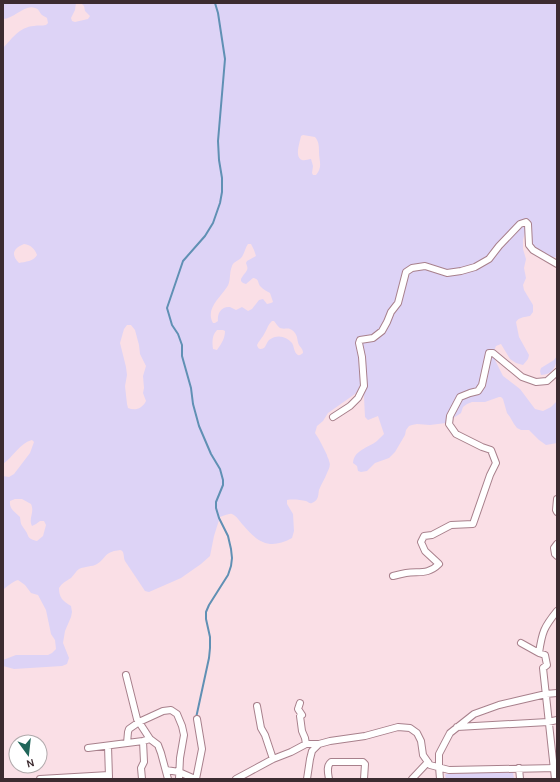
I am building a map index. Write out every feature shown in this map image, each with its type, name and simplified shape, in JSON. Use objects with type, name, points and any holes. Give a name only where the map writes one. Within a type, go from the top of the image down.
[{"type":"street","points":[[333,417],[350,406],[358,398],[364,386],[362,357],[359,343],[360,340],[373,338],[382,331],[391,312],[398,303],[406,272],[412,268],[425,266],[447,273],[475,267],[489,259],[520,224],[526,222],[528,224],[530,245],[533,250],[557,264]]},
{"type":"street","points":[[393,576],[433,570],[439,564],[425,551],[422,542],[424,536],[432,535],[451,525],[474,524],[490,475],[496,463],[491,450],[482,448],[456,434],[449,424],[450,416],[460,397],[478,390],[482,385],[489,353],[493,353],[522,377],[536,382],[547,381],[557,372]]},
{"type":"street","points":[[557,499],[557,512]]},
{"type":"street","points":[[557,544],[554,548],[557,556]]},
{"type":"street","points":[[539,653],[541,637],[546,624],[557,611]]},
{"type":"street","points":[[521,643],[545,655],[547,665],[543,668],[555,779]]},
{"type":"street","points":[[126,675],[139,722],[147,740],[144,762],[141,768],[142,779]]},
{"type":"street","points":[[440,779],[439,754],[450,733],[474,714],[499,705],[546,694],[557,693]]},
{"type":"street","points":[[300,703],[298,709],[302,715],[300,716],[302,731],[306,744]]},
{"type":"street","points":[[258,706],[261,728],[266,736],[273,759]]},
{"type":"street","points":[[128,743],[130,729],[139,722],[163,711],[171,710],[177,714],[184,735],[179,776]]},
{"type":"street","points":[[166,770],[179,776],[196,779],[202,749],[197,719]]},
{"type":"street","points":[[457,727],[548,722],[557,720]]},
{"type":"street","points":[[236,779],[273,759],[306,744],[319,744],[365,736],[398,727],[410,728],[417,733],[422,741],[423,755],[430,765],[449,770],[555,768]]},
{"type":"street","points":[[88,748],[147,740],[158,745],[168,779]]},
{"type":"street","points":[[308,779],[312,751],[319,744]]},
{"type":"street","points":[[40,779],[109,777],[108,746]]},
{"type":"street","points":[[329,779],[328,764],[331,762],[362,762],[365,764],[364,779]]},
{"type":"street","points":[[412,779],[428,762]]},
{"type":"street","points":[[519,768],[520,779]]},
{"type":"shaded area","points":[[3,3],[76,3],[75,10],[71,18],[72,21],[75,22],[88,19],[90,16],[85,11],[84,6],[81,3],[557,3],[557,257],[548,258],[533,249],[526,229],[523,240],[523,249],[526,259],[524,268],[526,278],[523,285],[524,290],[533,305],[533,312],[530,316],[520,318],[516,322],[519,337],[529,355],[528,359],[523,365],[516,363],[510,359],[501,344],[496,346],[493,356],[503,376],[520,389],[535,409],[543,411],[551,407],[557,401],[557,443],[546,445],[529,430],[521,430],[517,428],[507,413],[503,399],[499,397],[485,402],[472,402],[467,404],[463,407],[461,413],[446,423],[430,425],[417,424],[409,426],[395,452],[389,458],[375,463],[367,471],[358,471],[357,466],[353,463],[356,455],[377,441],[384,434],[378,416],[368,420],[365,417],[364,397],[366,370],[364,369],[359,388],[355,394],[328,413],[323,421],[317,426],[315,433],[327,455],[330,462],[330,467],[319,490],[318,497],[314,502],[310,503],[302,500],[287,500],[287,504],[293,514],[294,531],[292,538],[277,544],[265,543],[254,536],[234,515],[229,514],[220,517],[210,556],[181,578],[149,592],[145,591],[125,561],[123,552],[120,550],[111,552],[97,564],[79,569],[59,588],[61,597],[71,606],[72,612],[65,631],[63,643],[69,658],[67,664],[62,666],[14,669],[3,666],[3,660],[16,655],[48,655],[56,649],[55,640],[51,634],[46,610],[38,595],[31,593],[25,585],[18,580],[3,590],[3,476],[9,477],[14,474],[30,453],[34,442],[32,440],[24,444],[3,464],[3,48],[20,31],[29,27],[46,25],[48,23],[47,18],[37,9],[31,7],[11,17],[3,19]],"holes":[[[301,136],[315,137],[318,142],[320,167],[316,175],[313,175],[312,173],[313,166],[311,159],[302,160],[298,156]],[[24,244],[29,245],[34,249],[37,255],[32,260],[19,263],[14,254],[18,247]],[[248,244],[251,244],[256,256],[247,261],[247,269],[241,281],[246,284],[253,278],[257,279],[261,287],[270,293],[273,302],[267,304],[263,299],[259,300],[252,309],[248,311],[242,307],[236,310],[230,307],[224,308],[219,313],[218,321],[213,323],[211,318],[212,308],[228,285],[231,269],[234,263],[242,257]],[[272,321],[274,321],[280,328],[293,331],[296,334],[298,344],[303,353],[298,355],[292,343],[287,339],[278,336],[272,338],[268,341],[264,348],[260,349],[257,345]],[[127,325],[131,325],[135,330],[140,354],[146,366],[143,376],[143,393],[146,401],[138,409],[128,408],[125,386],[127,375],[120,343],[124,329]],[[217,330],[225,331],[224,339],[217,350],[213,349],[214,334]],[[15,499],[22,499],[31,504],[32,526],[40,521],[44,521],[46,525],[43,536],[37,541],[30,538],[21,525],[20,517],[10,506],[10,501]]]},
{"type":"shaded area","points":[[557,356],[555,366],[551,372],[541,375],[541,368],[554,360]]},
{"type":"shaded area","points":[[513,772],[514,779],[446,779],[445,774]]},
{"type":"waterway","points":[[196,718],[210,648],[210,637],[206,612],[228,575],[232,558],[228,536],[216,508],[216,502],[223,485],[223,480],[220,469],[211,454],[199,426],[182,356],[182,345],[178,334],[172,325],[167,308],[183,261],[205,236],[213,223],[222,192],[218,141],[225,59],[215,3]]}]
